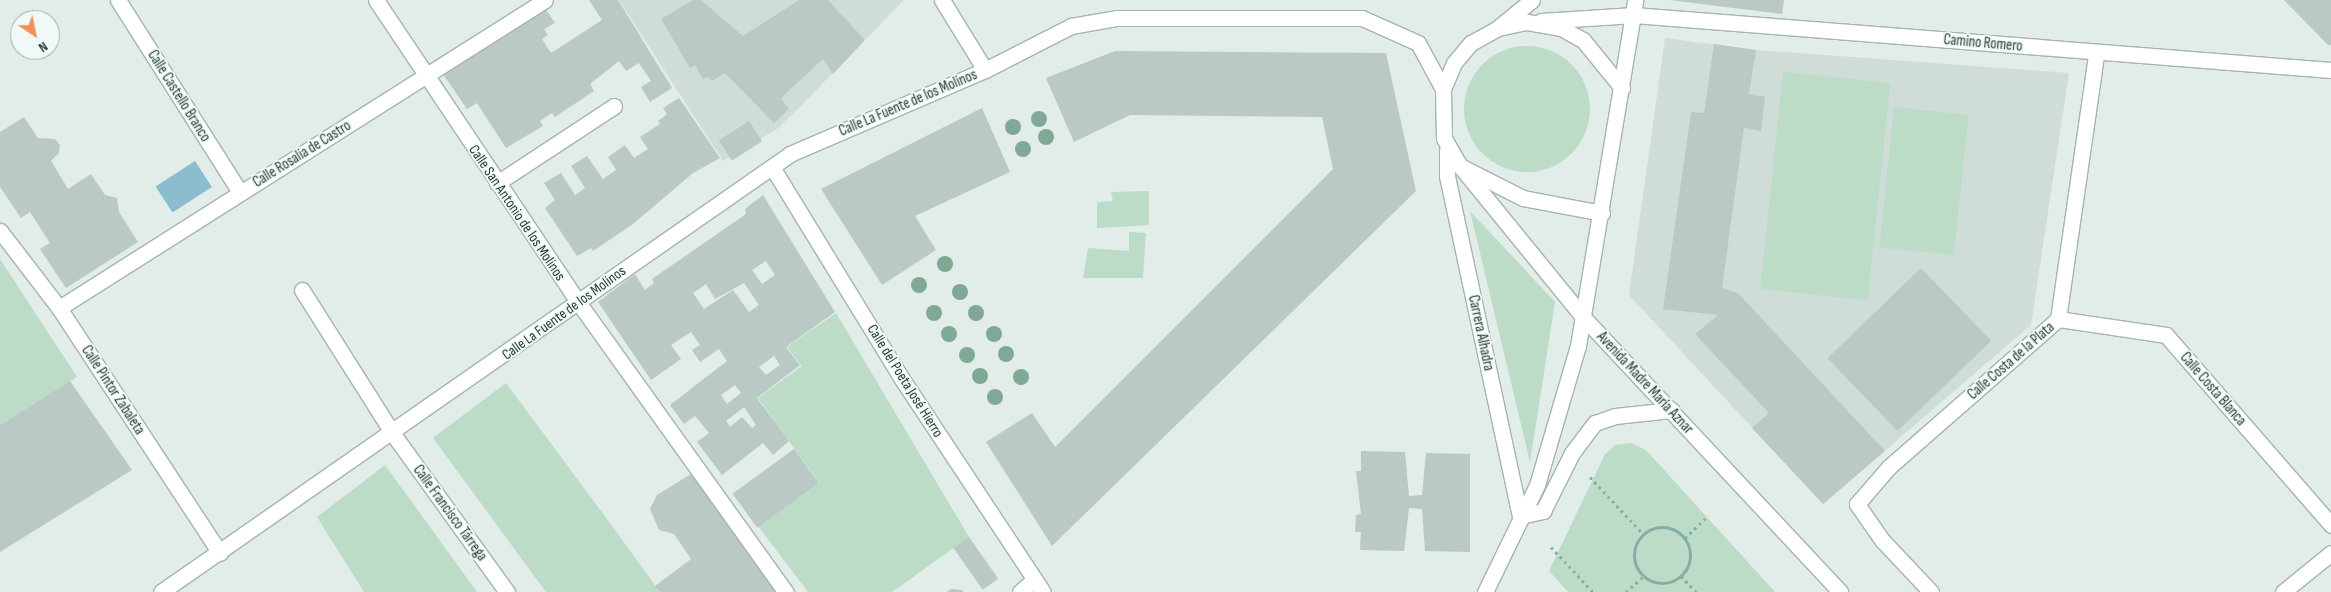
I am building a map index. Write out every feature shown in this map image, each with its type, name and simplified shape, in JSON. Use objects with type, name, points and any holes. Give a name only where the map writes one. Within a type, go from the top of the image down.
[{"type":"street","name":"Calle Castello Branco","points":[[118,0],[240,192]]},
{"type":"street","name":"Calle San Antonio de los Molinos","points":[[376,0],[424,78],[578,302],[786,592]]},
{"type":"street","name":"Calle Rosalía de Castro","points":[[59,308],[545,0]]},
{"type":"street","name":"Calle La Fuente de los Molinos","points":[[942,0],[985,70]]},
{"type":"street","name":"Carrera Alhadra","points":[[1520,516],[1447,176],[1447,150],[1440,116],[1443,90],[1463,51],[1498,28],[1532,0]]},
{"type":"street","name":"Camino Romero","points":[[1527,22],[1634,8],[2096,54],[2331,70]]},
{"type":"street","points":[[1485,592],[1537,484],[1584,318],[1634,8]]},
{"type":"street","name":"Calle La Fuente de los Molinos","points":[[161,592],[393,434],[790,154],[985,70],[1071,26],[1117,18],[1362,18],[1418,43],[1443,90]]},
{"type":"street","name":"Carrera Alhadra","points":[[1498,28],[1527,22],[1561,28],[1583,40],[1622,88]]},
{"type":"street","name":"Calle Costa de la Plata","points":[[1931,592],[1882,540],[1858,504],[1889,467],[2058,319],[2096,54]]},
{"type":"street","points":[[497,183],[614,106]]},
{"type":"street","name":"Carrera Alhadra","points":[[1447,150],[1460,166],[1523,198],[1602,213]]},
{"type":"street","name":"Avenida Madre María Aznar","points":[[1460,166],[1584,318],[1840,592]]},
{"type":"street","name":"Calle del Poeta José Hierro","points":[[772,167],[1038,586]]},
{"type":"street","name":"Calle Pintor Zabaleta","points":[[0,231],[59,308],[220,553]]},
{"type":"street","name":"Calle Francisco Tárrega","points":[[302,290],[393,434],[507,592]]},
{"type":"street","name":"Calle Costa Blanca","points":[[2058,319],[2166,335],[2331,525]]},
{"type":"street","points":[[1520,516],[1543,512],[1572,452],[1595,423],[1615,416],[1672,410]]},
{"type":"street","points":[[2283,592],[2331,553]]},
{"type":"street","points":[[1020,592],[1038,586]]},
{"type":"path","points":[[1585,475],[1644,535]]},
{"type":"path","points":[[1685,538],[1708,516]]},
{"type":"path","points":[[1662,527],[1685,538],[1690,555],[1681,576],[1658,583],[1644,576],[1634,557],[1644,535],[1662,527]]},
{"type":"path","points":[[1551,547],[1593,592]]},
{"type":"path","points":[[1626,592],[1644,576]]},
{"type":"path","points":[[1681,576],[1696,592]]},
{"type":"shaded area","points":[[619,0],[904,0],[780,127],[723,161]]},
{"type":"shaded area","points":[[1665,38],[1756,50],[2069,73],[2031,325],[1823,504],[1629,295]]},
{"type":"green space","points":[[1527,46],[1551,51],[1571,65],[1585,85],[1590,109],[1585,133],[1571,153],[1551,167],[1527,172],[1503,167],[1483,153],[1469,133],[1464,109],[1469,85],[1483,65],[1503,51]]},
{"type":"green space","points":[[1783,72],[1890,83],[1868,300],[1760,289]]},
{"type":"green space","points":[[1894,107],[1969,115],[1954,255],[1879,247]]},
{"type":"green space","points":[[1149,191],[1149,225],[1097,228],[1097,202],[1113,201],[1111,192]]},
{"type":"green space","points":[[1470,211],[1555,302],[1530,462]]},
{"type":"green space","points":[[1129,232],[1146,233],[1143,278],[1083,278],[1088,248],[1129,251]]},
{"type":"green space","points":[[0,259],[77,377],[0,425]]},
{"type":"green space","points":[[836,313],[969,537],[892,592],[808,592],[758,526],[819,483],[758,398],[802,366],[787,347]]},
{"type":"green space","points":[[506,383],[660,592],[546,592],[433,438]]},
{"type":"green space","points":[[1631,443],[1646,450],[1775,592],[1568,592],[1549,571],[1605,454],[1615,445]]},
{"type":"green space","points":[[385,465],[477,592],[364,592],[317,517]]},
{"type":"water","points":[[195,161],[212,187],[172,213],[156,187]]},
{"type":"building","points":[[589,0],[618,0],[672,88],[650,102],[641,87],[651,81],[639,63],[626,71],[619,61],[590,84],[594,91],[555,117],[552,113],[540,121],[543,126],[506,148],[477,103],[467,109],[443,74],[544,7],[555,23],[544,29],[548,35],[542,39],[551,53],[602,20]]},
{"type":"building","points":[[693,0],[701,0],[743,36],[799,0],[828,0],[865,40],[833,74],[823,59],[781,98],[789,109],[774,123],[725,73],[712,81],[708,77],[703,79],[695,65],[690,68],[661,19]]},
{"type":"building","points":[[1669,0],[1784,0],[1782,14]]},
{"type":"building","points":[[2284,0],[2331,0],[2331,45],[2328,45]]},
{"type":"building","points":[[1714,44],[1756,50],[1749,94],[1765,97],[1761,131],[1744,128],[1722,288],[1738,293],[1885,451],[1823,504],[1752,428],[1769,413],[1695,334],[1718,315],[1663,309],[1691,112],[1704,113]]},
{"type":"building","points":[[1115,51],[1386,53],[1416,191],[1052,546],[986,442],[1032,413],[1055,447],[1333,169],[1322,117],[1130,115],[1074,142],[1046,78]]},
{"type":"building","points":[[679,98],[720,158],[693,173],[633,224],[593,251],[591,248],[577,256],[545,208],[555,200],[544,183],[561,173],[575,195],[585,188],[571,166],[587,156],[603,179],[616,170],[608,157],[625,145],[634,158],[648,149],[640,137],[660,124],[658,121],[667,114],[663,108]]},
{"type":"building","points":[[982,108],[1010,172],[915,216],[936,250],[882,285],[821,189]]},
{"type":"building","points":[[24,117],[38,138],[55,139],[60,145],[59,153],[51,161],[68,189],[91,174],[105,195],[117,198],[119,212],[138,242],[66,288],[40,249],[50,243],[30,212],[21,218],[0,187],[0,132]]},
{"type":"building","points":[[749,121],[762,141],[732,161],[719,141]]},
{"type":"building","points":[[763,195],[835,312],[786,347],[800,365],[757,398],[789,441],[773,455],[763,443],[722,475],[697,442],[709,433],[695,416],[684,424],[670,405],[727,361],[719,349],[700,362],[692,350],[700,345],[691,332],[671,345],[681,359],[651,380],[598,302],[635,274],[645,290],[654,283],[652,279],[746,214],[745,209]],"holes":[[[766,261],[775,275],[762,284],[752,270]],[[744,283],[759,305],[749,312],[733,290],[704,309],[693,293],[706,284],[715,299]],[[774,356],[780,365],[766,375],[759,367]],[[735,385],[741,393],[727,404],[721,395]],[[744,407],[756,425],[752,428],[742,417],[730,427],[726,421]]]},
{"type":"building","points":[[1921,268],[1991,341],[1898,431],[1827,358]]},
{"type":"building","points":[[70,381],[132,470],[0,552],[0,425]]},
{"type":"building","points":[[794,449],[819,483],[757,528],[733,494]]},
{"type":"building","points":[[1361,451],[1405,452],[1409,496],[1422,495],[1426,453],[1470,454],[1470,552],[1425,551],[1422,509],[1409,508],[1404,551],[1360,550],[1361,532],[1355,532],[1356,515],[1361,514],[1356,471],[1361,471]]},
{"type":"building","points":[[691,474],[776,592],[660,592],[655,586],[691,559],[674,534],[659,530],[650,509],[657,495]]},
{"type":"building","points":[[969,537],[998,579],[983,590],[953,548]]},
{"type":"building","points":[[951,589],[962,590],[963,592],[947,592]]}]
